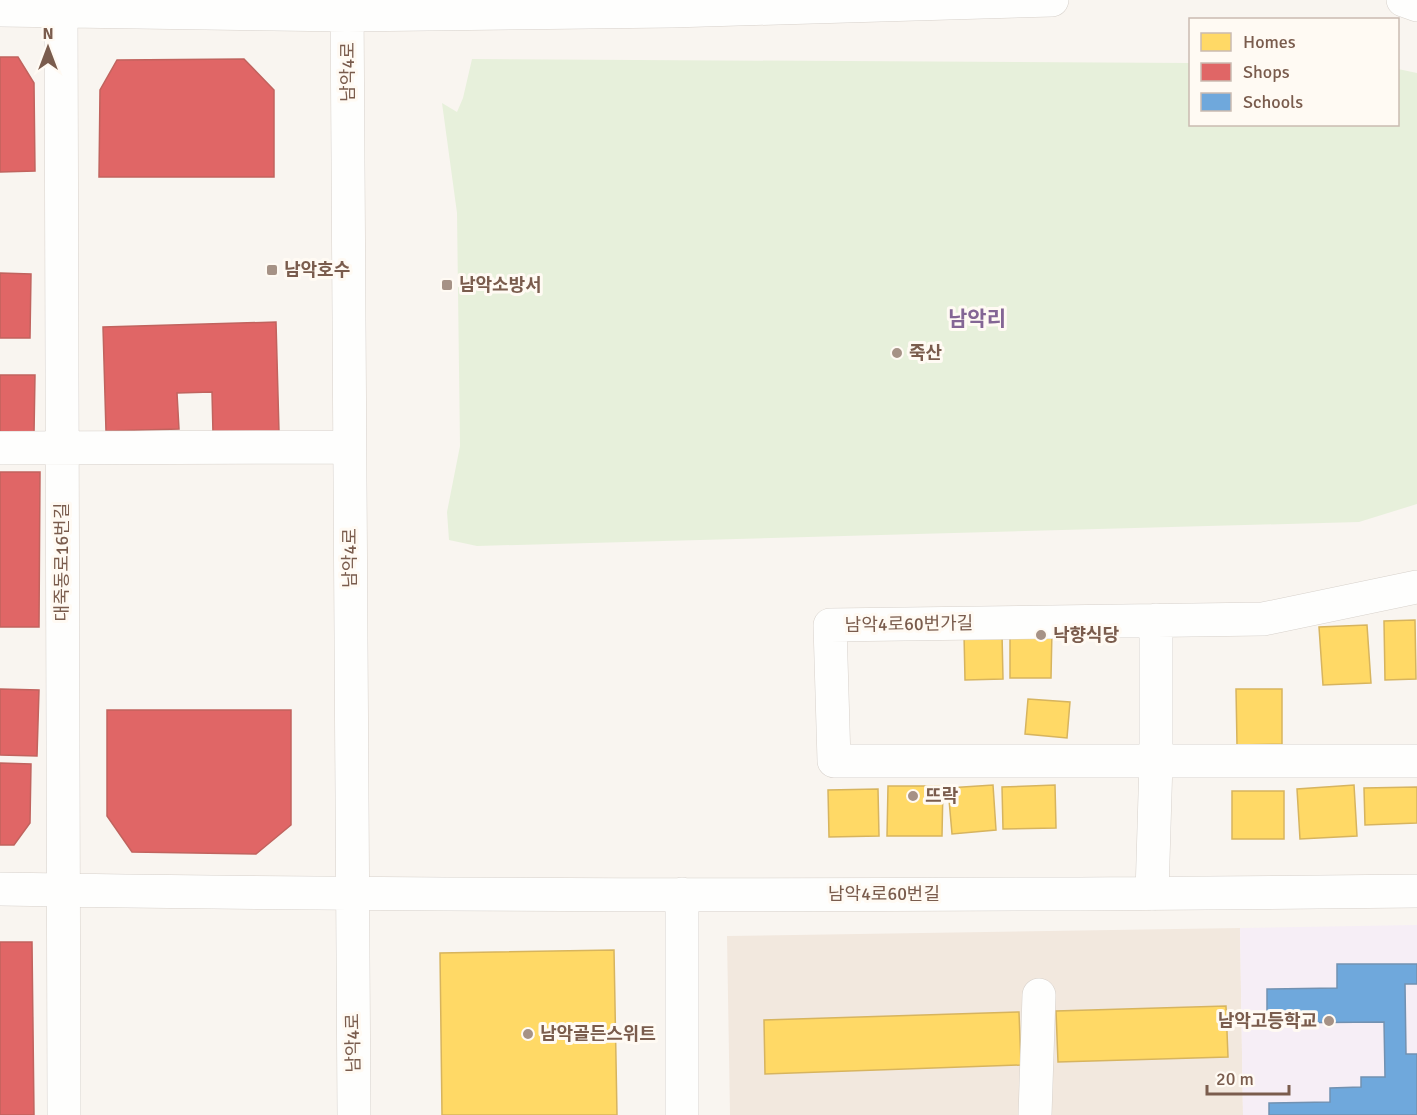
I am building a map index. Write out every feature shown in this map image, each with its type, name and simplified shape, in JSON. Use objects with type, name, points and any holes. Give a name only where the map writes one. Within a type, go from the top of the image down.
[{"type":"street","points":[[0,10],[61,5],[347,8],[1052,0]]},
{"type":"street","points":[[1403,0],[1417,5]]},
{"type":"street","name":"대죽동로16번길","points":[[61,5],[64,1115]]},
{"type":"street","name":"남악4로","points":[[347,8],[354,1115]]},
{"type":"street","points":[[0,448],[349,447]]},
{"type":"street","name":"남악4로60번가길","points":[[1417,587],[1263,619],[830,625],[834,761],[1417,761]]},
{"type":"street","points":[[1152,894],[1156,761],[1156,620]]},
{"type":"street","name":"남악4로60번길","points":[[0,889],[352,895],[1152,894],[1417,891]]},
{"type":"street","points":[[682,894],[682,1115]]},
{"type":"street","points":[[1035,1115],[1039,995]]},
{"type":"shaded area","name":"남악고등학교","points":[[1417,925],[1417,1115],[1243,1115],[1240,928]]},
{"type":"shaded area","points":[[1240,928],[1243,1115],[730,1115],[727,936]]},
{"type":"green space","points":[[472,59],[1189,63],[1189,126],[1399,126],[1399,69],[1417,73],[1417,504],[1359,522],[477,546],[449,540],[447,512],[460,446],[457,213],[442,103],[457,112],[463,98]]},
{"type":"building: Homes","points":[[1415,620],[1416,679],[1385,680],[1384,621]]},
{"type":"building: Homes","points":[[1367,625],[1371,683],[1323,685],[1319,627]]},
{"type":"building: Homes","points":[[1010,630],[1052,630],[1051,678],[1010,678]]},
{"type":"building: Homes","points":[[1002,633],[1003,679],[965,680],[964,634]]},
{"type":"building: Homes","points":[[1236,689],[1282,689],[1282,744],[1237,745]]},
{"type":"building: Homes","points":[[1028,699],[1070,702],[1067,738],[1025,734]]},
{"type":"building: Homes","points":[[993,785],[996,830],[952,834],[948,788]]},
{"type":"building: Homes","points":[[1055,785],[1056,828],[1003,829],[1002,787]]},
{"type":"building: Homes","points":[[1354,785],[1357,836],[1300,839],[1297,789]]},
{"type":"building: Homes","points":[[888,786],[943,786],[942,836],[887,836]]},
{"type":"building: Homes","points":[[1417,787],[1417,823],[1365,825],[1364,788]]},
{"type":"building: Homes","points":[[878,789],[879,836],[829,837],[828,790]]},
{"type":"building: Homes","points":[[1232,791],[1284,791],[1284,839],[1232,839]]},
{"type":"building: Homes","name":"남악골든스위트","points":[[614,950],[617,1115],[442,1115],[440,953]]},
{"type":"building: Homes","points":[[1226,1006],[1228,1057],[1058,1062],[1056,1011]]},
{"type":"building: Homes","points":[[1019,1012],[1021,1065],[765,1074],[764,1020]]},
{"type":"building: Shops","points":[[0,57],[18,57],[34,83],[35,171],[0,172]]},
{"type":"building: Shops","points":[[244,59],[274,90],[274,177],[99,177],[100,90],[117,60]]},
{"type":"building: Shops","points":[[0,273],[31,274],[30,338],[0,338]]},
{"type":"building: Shops","points":[[276,322],[279,432],[213,434],[212,392],[177,393],[179,429],[106,431],[103,327]]},
{"type":"building: Shops","points":[[0,375],[35,375],[34,434],[0,433]]},
{"type":"building: Shops","points":[[0,472],[40,472],[39,627],[0,627]]},
{"type":"building: Shops","points":[[0,689],[39,690],[37,756],[0,755]]},
{"type":"building: Shops","points":[[107,710],[291,710],[291,825],[256,854],[132,852],[107,816]]},
{"type":"building: Shops","points":[[0,763],[31,764],[30,823],[14,845],[0,845]]},
{"type":"building: Shops","points":[[0,942],[32,942],[34,1115],[0,1115]]},
{"type":"building: Schools","name":"남악고등학교","points":[[1337,964],[1417,964],[1417,984],[1405,984],[1406,1054],[1417,1054],[1417,1115],[1269,1115],[1269,1103],[1330,1102],[1330,1088],[1361,1087],[1361,1077],[1385,1077],[1384,1022],[1267,1023],[1267,989],[1337,988]]},
{"type":"place","name":"남악호수","points":[[272,270]]},
{"type":"place","name":"남악소방서","points":[[447,285]]},
{"type":"place","name":"죽산","points":[[897,353]]},
{"type":"place","name":"낙향식당","points":[[1041,635]]},
{"type":"place","name":"뜨락","points":[[913,796]]},
{"type":"place","name":"남악고등학교","points":[[1329,1021]]},
{"type":"place","name":"남악골든스위트","points":[[528,1034]]},
{"type":"district","name":"남악리","points":[[977,319]]}]
